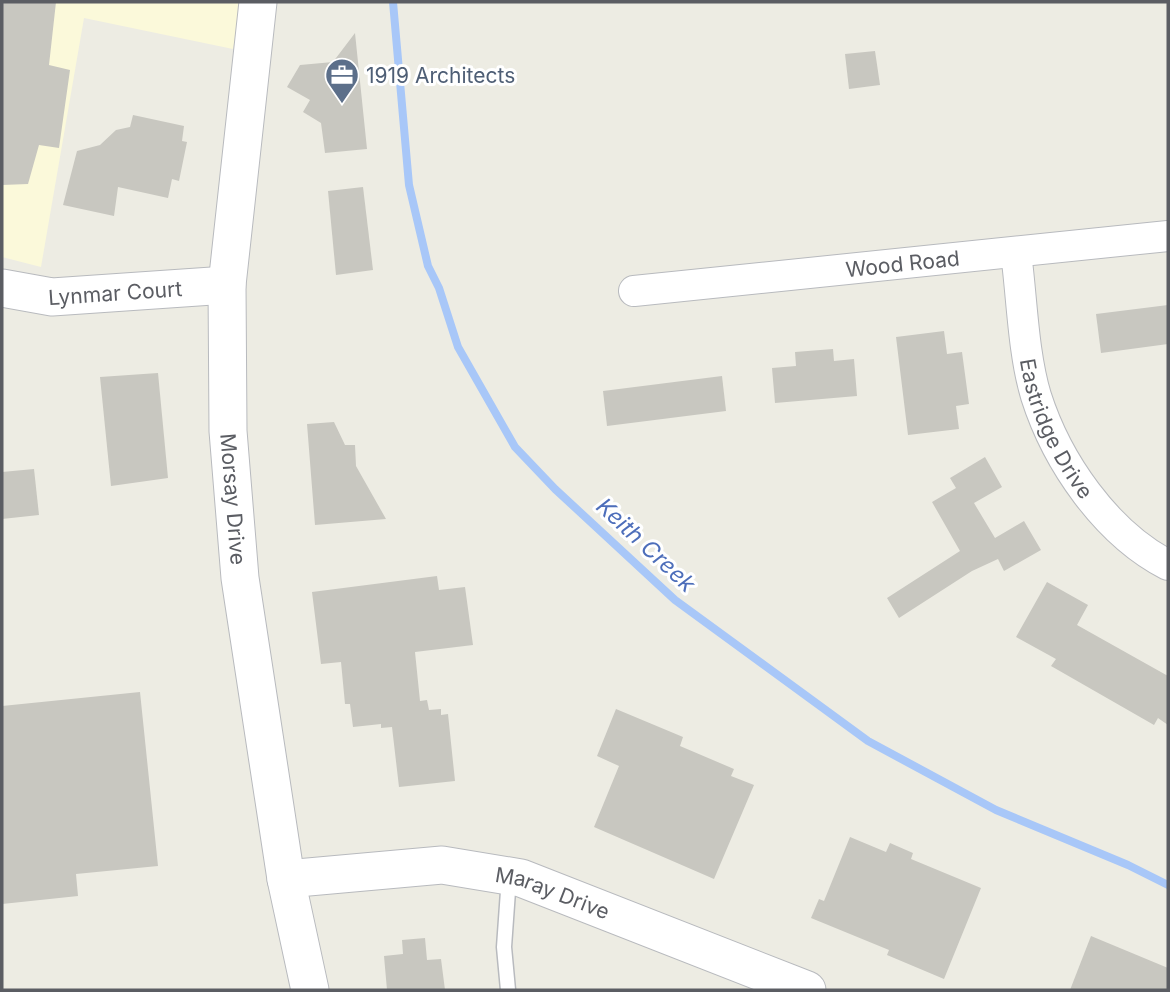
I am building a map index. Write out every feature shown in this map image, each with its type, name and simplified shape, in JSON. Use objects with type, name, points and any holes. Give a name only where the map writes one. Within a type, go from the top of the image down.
[{"type":"street","name":"Morsay Drive","points":[[258,2],[227,285],[228,431],[240,578],[286,879],[310,990]]},
{"type":"street","name":"Wood Road","points":[[635,291],[1168,236]]},
{"type":"street","name":"Eastridge Drive","points":[[1016,253],[1036,394],[1057,446],[1097,505],[1142,547],[1168,565]]},
{"type":"street","name":"Lynmar Court","points":[[2,288],[52,297],[227,285]]},
{"type":"street","name":"Maray Drive","points":[[286,879],[442,865],[509,876],[532,882],[807,990]]},
{"type":"lane","points":[[508,990],[504,947],[509,876]]},
{"type":"shaded area","points":[[2,2],[242,2],[233,49],[84,18],[41,267],[2,257]]},
{"type":"building","points":[[2,2],[56,2],[49,65],[70,70],[59,148],[39,145],[28,184],[2,185]]},
{"type":"building","points":[[355,33],[367,149],[325,153],[321,123],[303,112],[310,100],[287,87],[300,65],[333,62]]},
{"type":"building","points":[[875,51],[880,85],[849,89],[845,54]]},
{"type":"building","points":[[133,115],[184,126],[182,141],[187,142],[179,181],[172,179],[168,198],[118,187],[114,216],[63,205],[77,151],[100,145],[116,130],[130,127]]},
{"type":"building","points":[[363,187],[373,270],[336,275],[328,191]]},
{"type":"building","points":[[1168,305],[1168,344],[1101,353],[1096,314]]},
{"type":"building","points":[[944,331],[947,354],[962,352],[969,404],[956,406],[959,429],[908,435],[896,337]]},
{"type":"building","points":[[833,349],[834,361],[854,359],[857,396],[775,403],[772,368],[796,366],[795,352]]},
{"type":"building","points":[[158,373],[168,478],[111,486],[100,377]]},
{"type":"building","points":[[722,376],[726,411],[607,426],[603,391]]},
{"type":"building","points":[[334,422],[345,445],[355,445],[356,466],[386,519],[315,525],[307,424]]},
{"type":"building","points":[[985,457],[1002,487],[974,503],[995,538],[1024,521],[1041,550],[1004,571],[998,559],[972,571],[899,618],[887,598],[960,551],[932,502],[956,488],[950,478]]},
{"type":"building","points":[[34,469],[39,515],[2,519],[2,472]]},
{"type":"building","points":[[437,576],[439,590],[465,587],[473,645],[415,652],[420,701],[427,700],[429,710],[441,709],[441,715],[448,714],[455,781],[399,787],[392,727],[381,728],[381,724],[353,727],[350,704],[345,704],[341,662],[321,664],[312,592]]},
{"type":"building","points":[[1047,582],[1088,605],[1077,625],[1168,676],[1168,725],[1158,718],[1154,725],[1051,666],[1056,659],[1016,637]]},
{"type":"building","points":[[140,692],[158,866],[76,874],[78,896],[2,904],[2,706]]},
{"type":"building","points":[[616,709],[683,737],[680,746],[734,769],[731,776],[754,785],[714,879],[594,827],[619,766],[597,756]]},
{"type":"building","points":[[850,837],[886,852],[890,843],[913,853],[911,859],[981,888],[944,979],[887,955],[889,950],[811,918],[819,899],[824,901]]},
{"type":"building","points":[[1091,936],[1168,968],[1168,990],[1070,990]]},
{"type":"building","points":[[425,938],[427,960],[441,959],[445,990],[387,990],[384,956],[403,954],[402,940]]},
{"type":"waterway","name":"Keith Creek","points":[[393,2],[409,185],[428,266],[439,288],[458,347],[515,447],[555,489],[675,600],[868,741],[996,810],[1128,865],[1168,885]]},
{"type":"place","name":"1919 Architects","points":[[342,105]]}]
